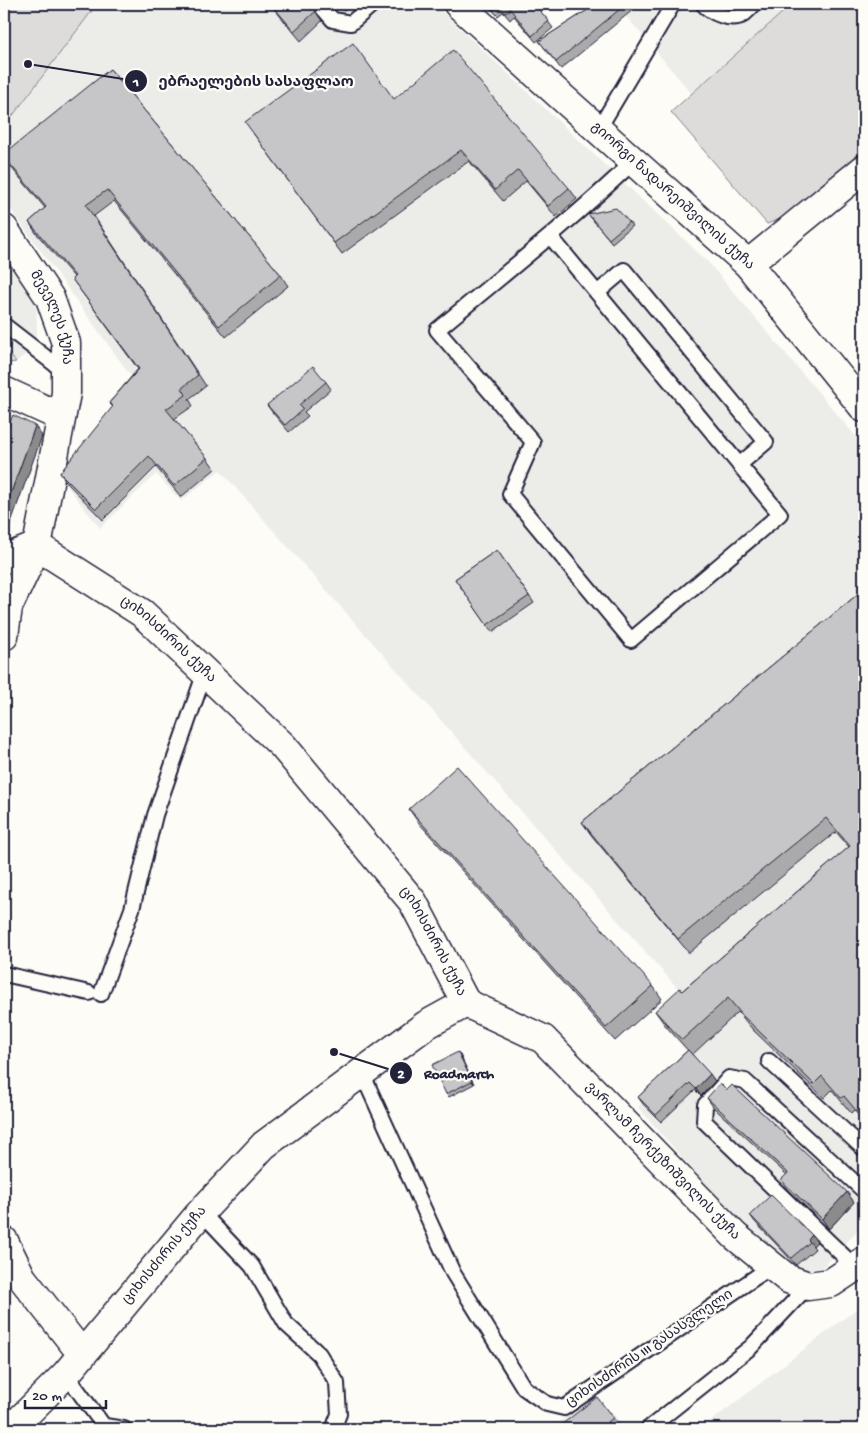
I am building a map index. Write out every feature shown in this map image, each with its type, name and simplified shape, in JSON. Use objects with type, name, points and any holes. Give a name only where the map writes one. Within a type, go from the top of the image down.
[{"type":"street","name":"გიორგი ნადარეიშვილის ქუჩა","points":[[458,4],[748,264],[864,408]]},
{"type":"street","points":[[748,264],[864,169]]},
{"type":"street","name":"მეველეს ქუჩა","points":[[4,229],[50,298],[66,343],[66,393],[61,417]]},
{"type":"street","points":[[4,390],[61,417],[37,546],[8,607],[4,636]]},
{"type":"street","points":[[4,559],[37,546]]},
{"type":"street","name":"ციხისძირის ქუჩა","points":[[12,1429],[74,1364],[201,1212],[264,1145],[426,1025],[466,1003],[412,902],[283,746],[142,612],[37,546]]},
{"type":"street","name":"ვარლამ ჩერქეზიშვილის ქუჩა","points":[[466,1003],[543,1039],[735,1236],[788,1279],[808,1286]]},
{"type":"street","points":[[4,1241],[22,1278],[74,1364]]},
{"type":"street","points":[[808,1286],[831,1283],[860,1264]]},
{"type":"lane","points":[[319,4],[333,20],[351,23],[374,4]]},
{"type":"lane","points":[[598,130],[673,4]]},
{"type":"lane","points":[[703,4],[714,13],[728,17],[742,16],[755,4]]},
{"type":"lane","points":[[550,236],[780,514],[631,640],[510,494],[533,442],[437,330],[550,236],[584,209],[633,162]]},
{"type":"lane","points":[[597,293],[624,270],[766,442],[739,465]]},
{"type":"lane","points":[[4,324],[66,374]]},
{"type":"lane","points":[[4,974],[95,993],[132,909],[155,815],[205,672]]},
{"type":"lane","points":[[769,1061],[864,1149]]},
{"type":"lane","name":"ციხისძირის III გასასვლელი","points":[[361,1072],[453,1273],[524,1388],[547,1404],[564,1408],[772,1266]]},
{"type":"lane","points":[[860,1264],[704,1121],[704,1105],[729,1078],[745,1081],[864,1191]]},
{"type":"lane","points":[[201,1212],[252,1266],[286,1324],[319,1354],[337,1383],[339,1414],[333,1429]]},
{"type":"lane","points":[[648,1429],[751,1347],[808,1286]]},
{"type":"lane","points":[[74,1364],[106,1428],[124,1429]]},
{"type":"shaded area","points":[[4,4],[97,4],[5,126],[4,124]]},
{"type":"shaded area","points":[[97,4],[434,4],[707,261],[864,446],[864,1224],[822,1268],[797,1273],[779,1269],[638,1107],[690,1055],[663,1025],[688,1000],[220,470],[181,501],[156,474],[100,528],[66,485],[133,379],[4,200],[4,129]]},
{"type":"shaded area","points":[[616,4],[792,4],[691,93]]},
{"type":"shaded area","points":[[792,4],[864,4],[864,154],[788,216],[767,224],[671,112]]},
{"type":"shaded area","points":[[4,250],[36,297],[37,332],[32,349],[16,362],[4,348]]},
{"type":"shaded area","points":[[4,348],[16,362],[4,364]]},
{"type":"shaded area","points":[[864,1303],[864,1429],[701,1429]]},
{"type":"shaded area","points":[[594,1394],[627,1429],[551,1429]]},
{"type":"building","points":[[271,4],[310,4],[316,11],[294,31]]},
{"type":"building","points":[[488,4],[534,4],[549,21],[532,36],[510,9],[505,13],[498,5],[494,10]]},
{"type":"building","points":[[597,4],[626,4],[556,62],[539,41]]},
{"type":"building","points":[[353,43],[394,99],[453,50],[569,188],[548,206],[518,170],[495,190],[461,150],[334,243],[245,122]]},
{"type":"building","points":[[110,69],[281,275],[219,326],[107,190],[86,205],[198,375],[182,388],[186,395],[166,409],[207,458],[174,486],[149,456],[96,509],[60,473],[113,406],[109,403],[139,369],[72,279],[75,276],[29,222],[46,207],[4,157],[4,154]]},
{"type":"building","points":[[616,208],[629,222],[609,239],[588,214]]},
{"type":"building","points":[[313,366],[326,382],[299,405],[303,409],[285,425],[267,405]]},
{"type":"building","points":[[13,415],[35,426],[4,512],[4,436]]},
{"type":"building","points":[[497,550],[529,596],[487,625],[455,579]]},
{"type":"building","points":[[864,589],[864,1120],[844,1096],[841,1098],[822,1076],[814,1084],[743,1016],[728,998],[682,1040],[655,1011],[680,988],[682,991],[850,846],[826,818],[678,939],[582,822]]},
{"type":"building","points":[[457,766],[653,986],[606,1028],[409,809]]},
{"type":"building","points":[[688,1050],[710,1074],[696,1089],[690,1083],[656,1115],[638,1097]]},
{"type":"building","points":[[458,1052],[472,1081],[446,1094],[432,1065]]},
{"type":"building","points":[[720,1083],[727,1090],[732,1085],[847,1192],[822,1219],[781,1180],[788,1173],[707,1098]]},
{"type":"building","points":[[771,1195],[812,1235],[808,1240],[810,1242],[791,1258],[750,1215]]},
{"type":"building","points":[[597,1397],[613,1418],[599,1429],[556,1429]]},
{"type":"place","name":"ებრაელების სასაფლაო","points":[[28,64]]},
{"type":"place","name":"Roadmarch","points":[[334,1052]]}]
